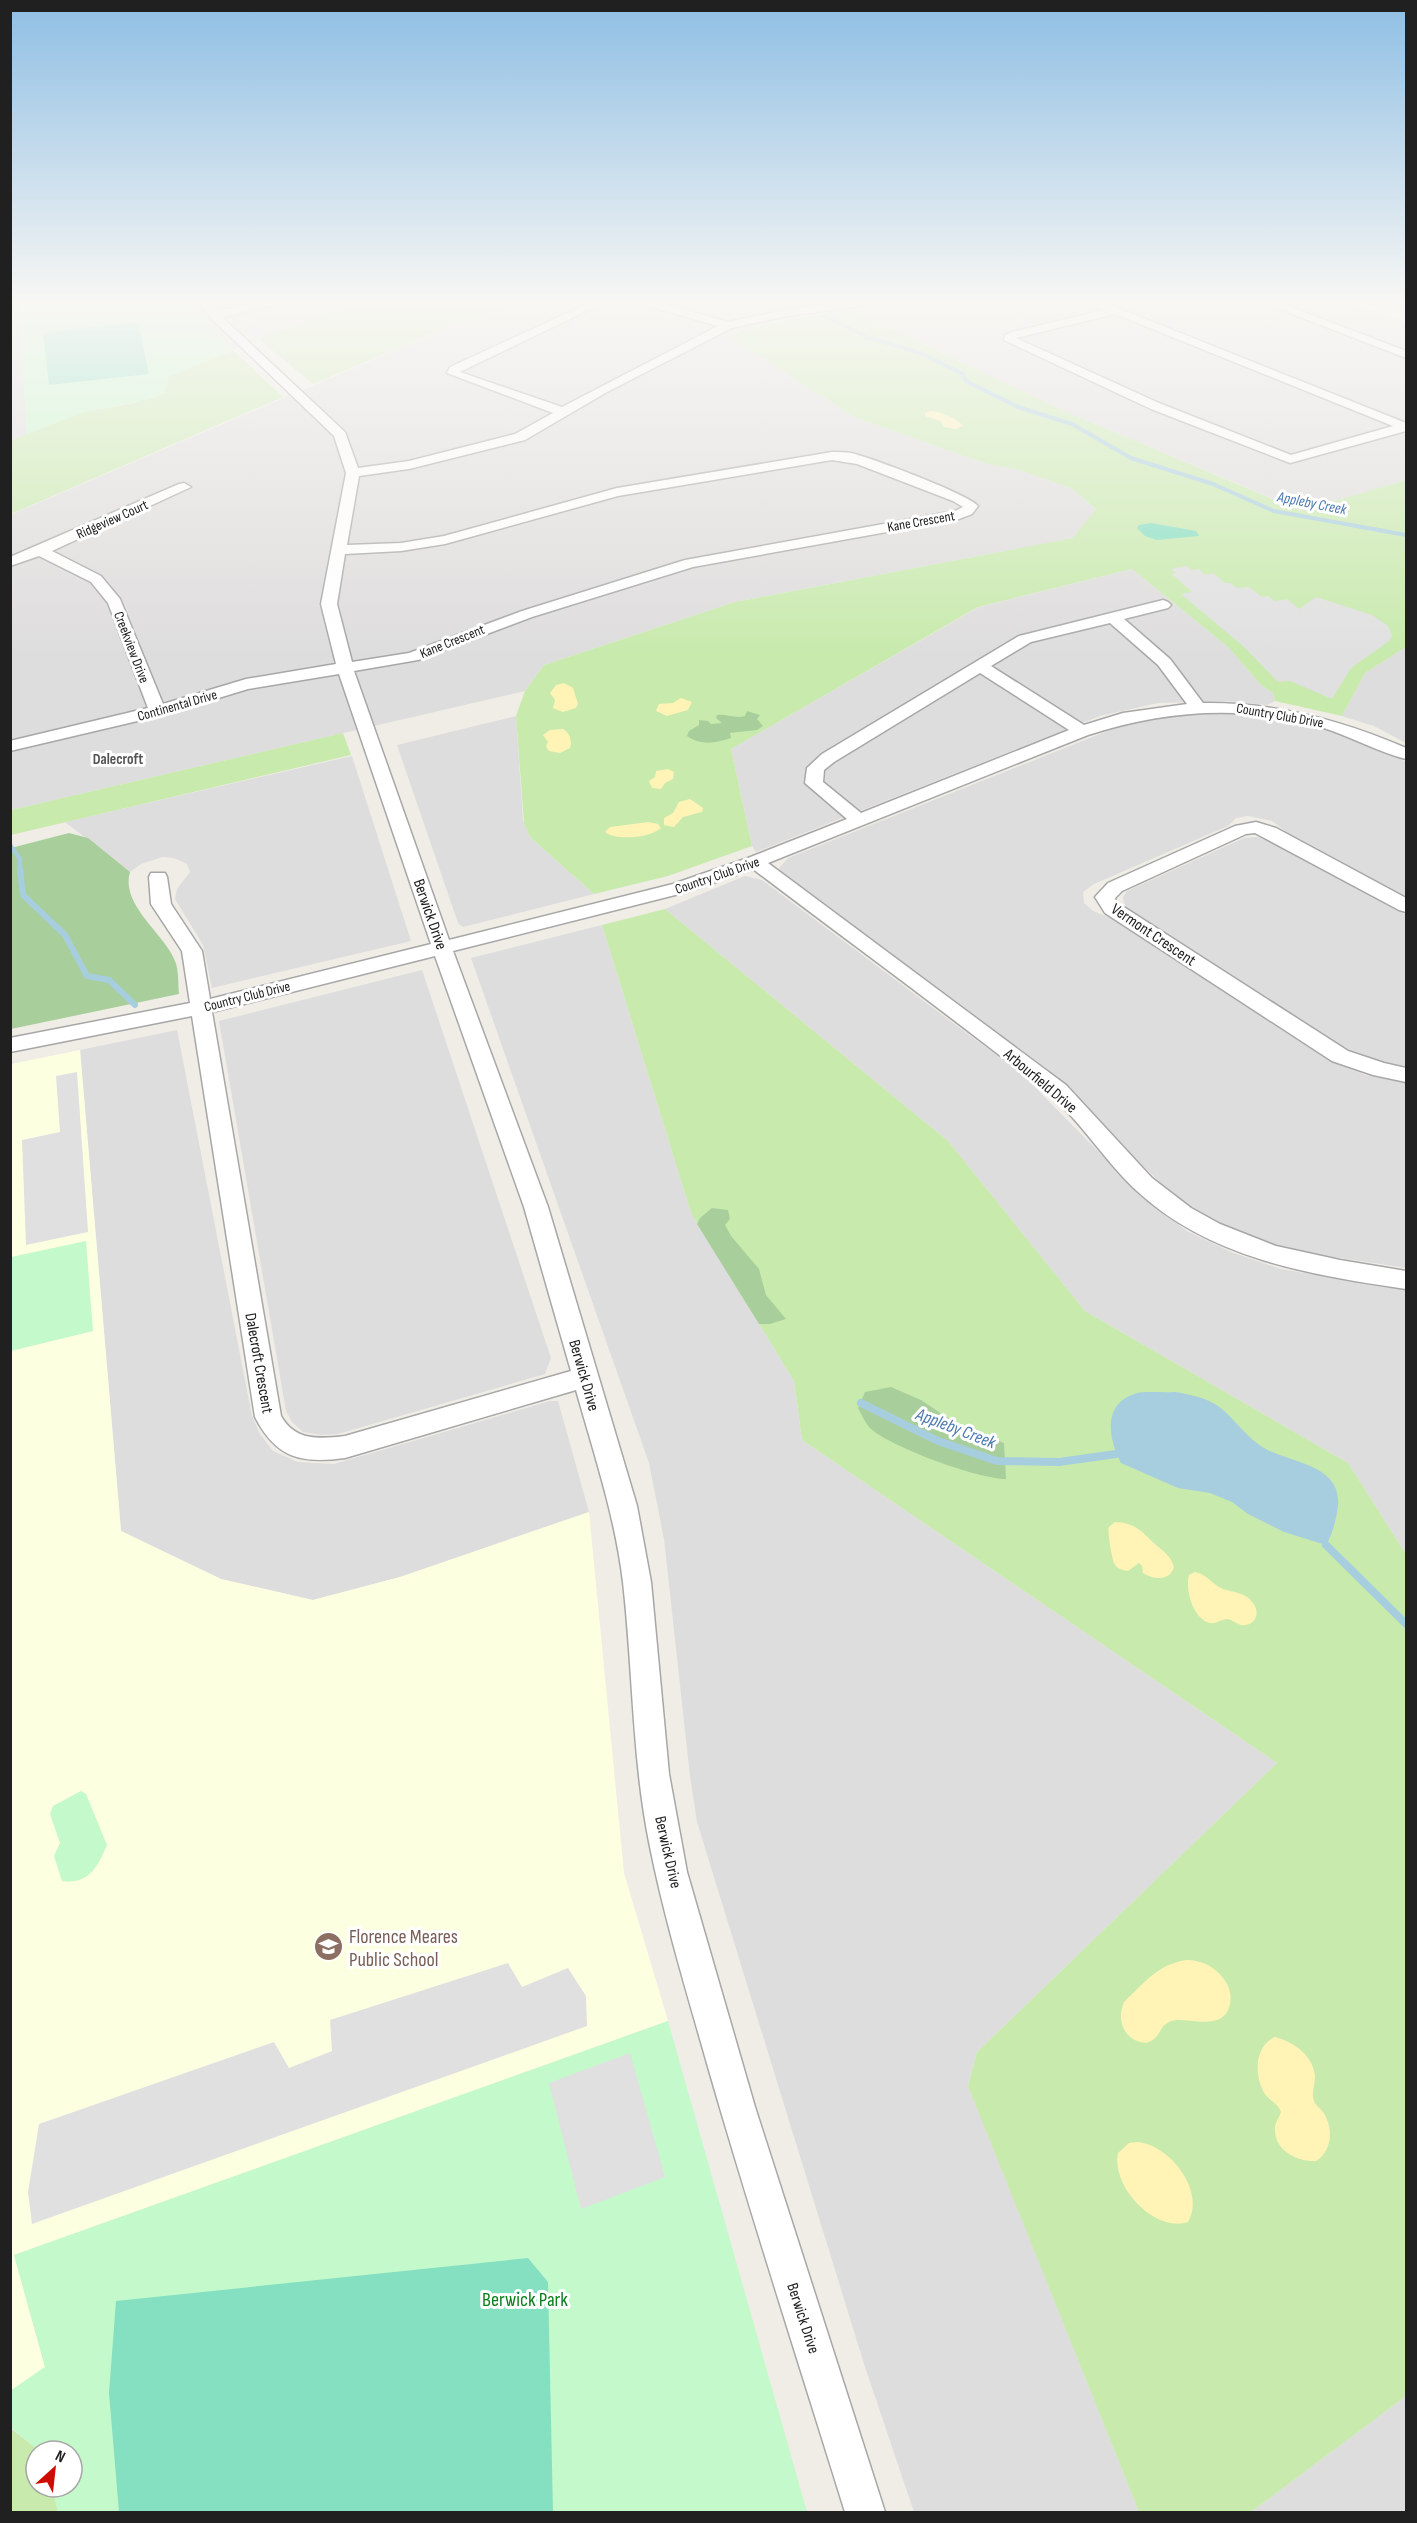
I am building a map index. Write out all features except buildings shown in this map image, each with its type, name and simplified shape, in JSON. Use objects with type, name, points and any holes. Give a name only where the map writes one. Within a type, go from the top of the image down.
[{"type":"street","points":[[325,421],[340,435],[353,473],[409,465],[520,436],[547,421]]},
{"type":"street","points":[[1193,421],[1290,459],[1407,427]]},
{"type":"street","points":[[1391,421],[1407,427]]},
{"type":"street","name":"Kane Crescent","points":[[340,550],[401,547],[445,540],[616,492],[832,456],[850,457],[862,461],[958,498],[970,506],[968,511],[959,515],[690,563],[527,614],[412,657],[345,667]]},
{"type":"street","name":"Berwick Drive","points":[[353,473],[329,604],[345,667],[442,948],[536,1207],[630,1533],[640,1602],[645,1691],[660,1812],[692,1953],[762,2194],[805,2318],[865,2512]]},
{"type":"street","name":"Ridgeview Court","points":[[10,562],[184,487]]},
{"type":"street","name":"Creekview Drive","points":[[40,551],[96,579],[115,602],[157,711]]},
{"type":"street","points":[[860,820],[814,783],[816,768],[828,758],[1026,639],[1163,605]]},
{"type":"street","points":[[1114,618],[1164,662],[1197,706]]},
{"type":"street","points":[[980,666],[1082,731]]},
{"type":"street","name":"Continental Drive","points":[[10,746],[157,711],[246,684],[345,667]]},
{"type":"street","name":"Country Club Drive","points":[[10,1045],[201,1008],[680,888],[755,862],[1082,731],[1135,714],[1197,706],[1257,709],[1302,717],[1361,734],[1407,754]]},
{"type":"street","name":"Vermont Crescent","points":[[1407,906],[1283,838],[1256,827],[1241,830],[1125,882],[1115,887],[1106,897],[1112,909],[1340,1056],[1381,1070],[1407,1075]]},
{"type":"street","name":"Arbourfield Drive","points":[[755,862],[1071,1101],[1116,1156],[1155,1194],[1188,1218],[1238,1243],[1284,1259],[1407,1280]]},
{"type":"street","name":"Dalecroft Crescent","points":[[158,877],[161,904],[192,951],[268,1417],[278,1434],[297,1444],[319,1450],[345,1447],[586,1377]]},
{"type":"shaded area","points":[[11,421],[26,421],[27,434],[11,440]]},
{"type":"shaded area","points":[[231,421],[865,421],[987,464],[1019,470],[1071,488],[1096,509],[1074,538],[735,602],[544,665],[525,691],[11,810],[10,515]]},
{"type":"shaded area","points":[[1088,421],[1406,421],[1406,480],[1302,511]]},
{"type":"shaded area","points":[[1187,566],[1192,570],[1199,569],[1205,575],[1213,573],[1225,583],[1230,583],[1237,588],[1249,587],[1262,597],[1268,596],[1275,601],[1287,599],[1299,609],[1316,597],[1372,615],[1388,626],[1392,636],[1389,641],[1351,668],[1332,699],[1290,681],[1278,682],[1243,646],[1181,594],[1192,592],[1172,574],[1176,573],[1171,569]]},
{"type":"shaded area","points":[[1132,569],[1228,647],[1261,685],[1273,693],[1275,701],[1267,705],[1227,701],[1158,703],[1100,716],[756,852],[752,846],[731,749],[979,607]]},
{"type":"shaded area","points":[[1406,647],[1406,743],[1374,726],[1342,716],[1365,673]]},
{"type":"shaded area","points":[[1207,712],[1252,714],[1319,727],[1370,745],[1406,762],[1406,897],[1286,832],[1272,821],[1248,816],[1236,818],[1228,826],[1094,884],[1083,892],[1084,903],[1093,911],[1111,918],[1323,1057],[1365,1075],[1406,1083],[1406,1268],[1295,1251],[1271,1244],[1212,1220],[1188,1205],[1167,1189],[1077,1096],[1046,1068],[779,868],[788,858],[1130,722],[1154,717]]},
{"type":"shaded area","points":[[516,716],[523,820],[530,837],[594,894],[463,927],[458,923],[397,745]]},
{"type":"shaded area","points":[[352,756],[411,941],[212,988],[203,945],[175,899],[177,889],[190,872],[187,864],[174,858],[163,857],[141,864],[130,872],[65,822]]},
{"type":"shaded area","points":[[1257,837],[1273,841],[1406,915],[1406,1066],[1382,1062],[1345,1048],[1129,911],[1124,903],[1123,897],[1127,891],[1244,838]]},
{"type":"shaded area","points":[[745,876],[762,880],[1024,1076],[1144,1198],[1187,1231],[1231,1252],[1281,1269],[1406,1290],[1406,1554],[1348,1463],[1085,1311],[948,1141],[665,909]]},
{"type":"shaded area","points":[[602,925],[691,1213],[794,1381],[802,1440],[1277,1763],[977,2052],[968,2085],[1139,2512],[914,2512],[864,2364],[697,1822],[664,1539],[649,1463],[471,958]]},
{"type":"shaded area","points":[[422,970],[551,1358],[545,1374],[338,1434],[321,1435],[303,1432],[292,1422],[286,1411],[219,1021]]},
{"type":"shaded area","points":[[177,1030],[252,1416],[260,1434],[273,1451],[298,1462],[334,1464],[550,1401],[558,1401],[589,1512],[400,1577],[313,1600],[221,1579],[121,1531],[80,1050]]},
{"type":"shaded area","name":"Florence Meares Public School","points":[[80,1050],[121,1531],[221,1579],[313,1600],[400,1577],[589,1512],[624,1873],[668,2021],[14,2255],[45,2367],[11,2391],[11,1064]]},
{"type":"shaded area","points":[[77,1072],[88,1232],[26,1245],[22,1140],[60,1132],[56,1076]]},
{"type":"shaded area","points":[[508,1963],[522,1987],[568,1968],[586,1996],[587,2026],[32,2224],[28,2192],[39,2124],[274,2042],[289,2068],[332,2051],[330,2020]]},
{"type":"shaded area","points":[[630,2053],[665,2177],[581,2209],[549,2083]]},
{"type":"shaded area","points":[[1406,2396],[1406,2512],[1251,2512]]},
{"type":"green space","points":[[26,421],[61,421],[27,434]]},
{"type":"green space","points":[[61,421],[228,421],[11,514],[11,440]]},
{"type":"green space","points":[[865,421],[1088,421],[1301,511],[1406,480],[1406,647],[1365,673],[1342,716],[1275,701],[1273,693],[1261,685],[1228,647],[1132,569],[978,607],[731,749],[752,846],[668,876],[594,894],[530,837],[524,823],[516,716],[525,691],[544,665],[735,602],[1073,538],[1096,509],[1071,488],[1019,470],[987,464]]},
{"type":"green space","points":[[1151,523],[1196,531],[1199,536],[1157,540],[1145,536],[1137,528],[1139,525]]},
{"type":"green space","points":[[747,711],[760,715],[757,719],[763,726],[757,730],[730,733],[731,738],[714,742],[698,741],[687,736],[689,731],[699,725],[699,720],[708,721],[711,724],[722,723],[716,718],[717,715],[742,717]]},
{"type":"green space","points":[[343,733],[351,755],[11,835],[11,810]]},
{"type":"green space","points":[[69,833],[88,838],[130,872],[131,896],[137,908],[175,961],[179,994],[11,1029],[11,848]]},
{"type":"green space","points":[[665,909],[948,1141],[1085,1311],[1348,1463],[1406,1554],[1406,2396],[1251,2512],[1139,2512],[968,2086],[977,2052],[1277,1763],[802,1440],[794,1381],[691,1213],[602,925]]},
{"type":"green space","points":[[712,1208],[728,1210],[730,1219],[725,1225],[731,1236],[759,1269],[766,1295],[786,1319],[770,1324],[759,1324],[697,1224],[700,1218]]},
{"type":"green space","points":[[86,1241],[93,1331],[11,1351],[11,1257]]},
{"type":"green space","points":[[891,1387],[921,1400],[954,1422],[1004,1443],[1006,1479],[976,1474],[935,1461],[880,1436],[870,1428],[858,1408],[865,1392]]},
{"type":"green space","points":[[81,1791],[86,1794],[107,1845],[96,1867],[86,1877],[79,1880],[62,1881],[54,1856],[60,1843],[50,1814],[53,1806]]},
{"type":"green space","name":"Berwick Park","points":[[668,2021],[807,2512],[58,2512],[55,2499],[84,2499],[84,2439],[25,2439],[11,2428],[10,2391],[45,2367],[14,2255]]},
{"type":"green space","points":[[528,2258],[548,2282],[553,2512],[119,2512],[109,2393],[116,2301]]},
{"type":"green space","points":[[10,2428],[24,2439],[24,2499],[55,2499],[58,2512],[11,2512]]},
{"type":"sand","points":[[940,421],[958,421],[963,426],[956,429],[944,427]]},
{"type":"sand","points":[[564,683],[573,688],[578,704],[576,708],[563,712],[553,708],[555,700],[550,693],[556,685]]},
{"type":"sand","points":[[681,698],[692,702],[688,710],[667,716],[656,711],[659,704],[673,703]]},
{"type":"sand","points":[[563,729],[570,737],[570,748],[560,753],[549,751],[546,746],[548,742],[543,735],[550,730]]},
{"type":"sand","points":[[668,769],[674,772],[673,779],[665,783],[661,789],[652,788],[649,781],[655,777],[656,771]]},
{"type":"sand","points":[[690,799],[703,808],[702,812],[683,817],[674,827],[664,825],[664,818],[673,813],[679,802]]},
{"type":"sand","points":[[648,822],[658,824],[661,828],[649,834],[633,837],[617,837],[605,832],[610,827]]},
{"type":"sand","points":[[1115,1522],[1128,1524],[1138,1529],[1171,1559],[1174,1567],[1172,1572],[1165,1577],[1157,1578],[1143,1573],[1139,1563],[1128,1571],[1117,1567],[1113,1560],[1109,1534],[1109,1527]]},
{"type":"sand","points":[[1195,1572],[1223,1589],[1242,1594],[1250,1599],[1256,1611],[1253,1622],[1241,1625],[1228,1619],[1210,1623],[1199,1616],[1189,1596],[1188,1588],[1189,1575]]},
{"type":"sand","points":[[1186,1960],[1207,1964],[1216,1970],[1225,1981],[1231,1997],[1226,2013],[1220,2019],[1211,2021],[1175,2020],[1169,2022],[1155,2038],[1146,2043],[1132,2038],[1127,2034],[1122,2023],[1124,2002],[1159,1970]]},
{"type":"sand","points":[[1275,2037],[1296,2046],[1307,2056],[1314,2069],[1313,2098],[1327,2118],[1330,2132],[1328,2145],[1316,2161],[1302,2160],[1289,2154],[1279,2144],[1276,2137],[1275,2125],[1281,2112],[1263,2091],[1258,2076],[1260,2053],[1268,2041]]},
{"type":"sand","points":[[1137,2142],[1161,2151],[1181,2171],[1192,2197],[1192,2210],[1188,2222],[1175,2224],[1149,2214],[1128,2192],[1121,2179],[1118,2153],[1129,2143]]},
{"type":"water","points":[[1175,1392],[1214,1403],[1258,1444],[1269,1451],[1309,1466],[1331,1480],[1337,1491],[1338,1506],[1331,1536],[1326,1545],[1284,1532],[1248,1514],[1232,1502],[1210,1493],[1178,1488],[1121,1463],[1111,1433],[1113,1413],[1118,1405],[1137,1393]]},
{"type":"waterway","name":"Appleby Creek","points":[[1062,421],[1072,424],[1131,458],[1213,484],[1274,511],[1406,535]]},
{"type":"waterway","points":[[10,845],[20,859],[20,869]]},
{"type":"waterway","points":[[20,869],[23,895],[65,935],[87,976],[109,980],[135,1005]]},
{"type":"waterway","name":"Appleby Creek","points":[[861,1403],[938,1441],[997,1461],[1059,1462],[1116,1454]]},
{"type":"waterway","name":"Appleby Creek","points":[[1326,1545],[1406,1624]]},
{"type":"place","name":"Florence Meares Public School","points":[[328,1947]]},
{"type":"district","name":"Dalecroft","points":[[118,759]]}]
